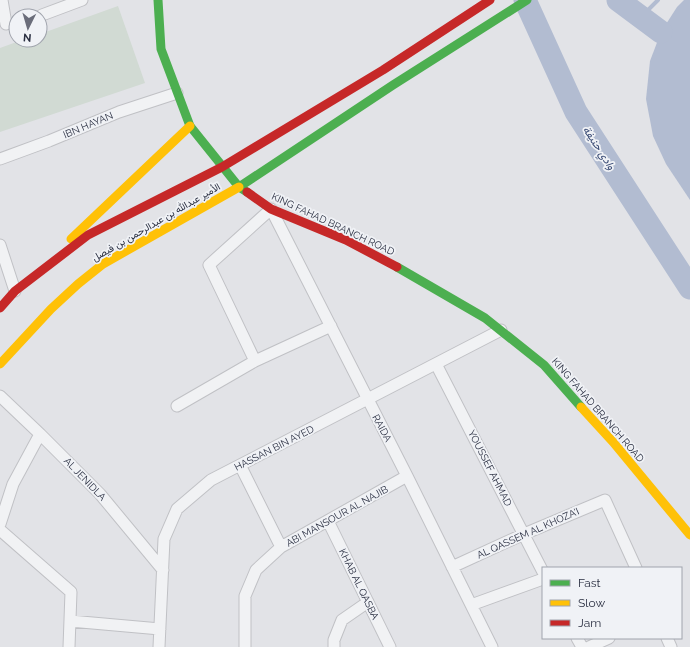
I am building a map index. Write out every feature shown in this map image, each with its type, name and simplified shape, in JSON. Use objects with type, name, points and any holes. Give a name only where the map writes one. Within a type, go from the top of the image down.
[{"type":"main road","name":"KING FAHAD BRANCH ROAD","points":[[158,0],[161,49],[190,126],[222,168],[239,187],[271,209],[346,240],[415,276],[485,318],[544,365],[613,442],[690,535]]},
{"type":"main road","name":"الأمير عبدالله بن عبدالرحمن بن فيصل","points":[[0,308],[15,291],[88,235],[222,168],[383,70],[490,0]]},
{"type":"main road","name":"الأمير عبدالله بن عبدالرحمن بن فيصل","points":[[0,364],[51,309],[78,284],[103,264],[239,187],[393,85],[527,0]]},
{"type":"main road","points":[[15,291],[190,126]]},
{"type":"street","points":[[2,0],[7,24]]},
{"type":"street","points":[[48,8],[59,0]]},
{"type":"street","points":[[48,12],[82,0]]},
{"type":"street","name":"IBN HAYAN","points":[[0,159],[120,112],[178,93]]},
{"type":"street","points":[[255,361],[209,265],[271,209]]},
{"type":"street","name":"RAIDA","points":[[271,209],[367,399],[408,476],[492,647]]},
{"type":"street","points":[[0,245],[15,291]]},
{"type":"street","points":[[178,406],[255,361],[330,326]]},
{"type":"street","name":"HASSAN BIN AYED","points":[[160,647],[164,539],[177,509],[211,480],[500,330]]},
{"type":"street","name":"YOUSSEF AHMAD","points":[[436,364],[542,570]]},
{"type":"street","name":"AL JENIDLA","points":[[0,396],[100,494],[163,570]]},
{"type":"street","points":[[0,524],[13,484],[40,434]]},
{"type":"street","points":[[240,465],[281,547]]},
{"type":"street","name":"ABI MANSOUR AL NAJIB","points":[[245,647],[245,596],[256,570],[281,547],[408,476]]},
{"type":"street","name":"AL QASSEM AL KHOZA'I","points":[[452,567],[524,534],[605,500],[636,567]]},
{"type":"street","name":"KHAB AL QASBA","points":[[328,521],[390,647]]},
{"type":"street","points":[[0,530],[71,592],[69,647]]},
{"type":"street","points":[[471,605],[542,579]]},
{"type":"street","points":[[334,647],[334,640],[342,620],[368,602]]},
{"type":"street","points":[[70,621],[160,629]]},
{"type":"street","points":[[589,647],[607,639]]},
{"type":"shaded area","points":[[118,6],[145,83],[0,132],[0,48],[8,45],[8,48],[48,48],[48,31]]},
{"type":"water","points":[[684,0],[690,0],[690,200],[666,164],[653,136],[646,99],[650,61],[661,32],[677,7]]},
{"type":"waterway","name":"وادي حنيفة","points":[[525,0],[576,112],[690,288]]},
{"type":"waterway","points":[[618,0],[661,32]]},
{"type":"waterway","points":[[641,17],[658,0]]},
{"type":"traffic: fast","points":[[158,0],[161,49],[190,126],[239,187],[247,192]]},
{"type":"traffic: fast","points":[[239,187],[393,85],[527,0]]},
{"type":"traffic: fast","points":[[397,267],[485,318],[544,365],[581,407]]},
{"type":"traffic: slow","points":[[71,239],[190,126]]},
{"type":"traffic: slow","points":[[0,364],[51,309],[78,284],[103,264],[239,187]]},
{"type":"traffic: slow","points":[[581,407],[613,442],[690,535]]},
{"type":"traffic: jam","points":[[222,167],[383,70],[490,0]]},
{"type":"traffic: jam","points":[[0,308],[15,291],[88,235],[222,167]]},
{"type":"traffic: jam","points":[[247,192],[271,209],[346,240],[397,267]]}]
